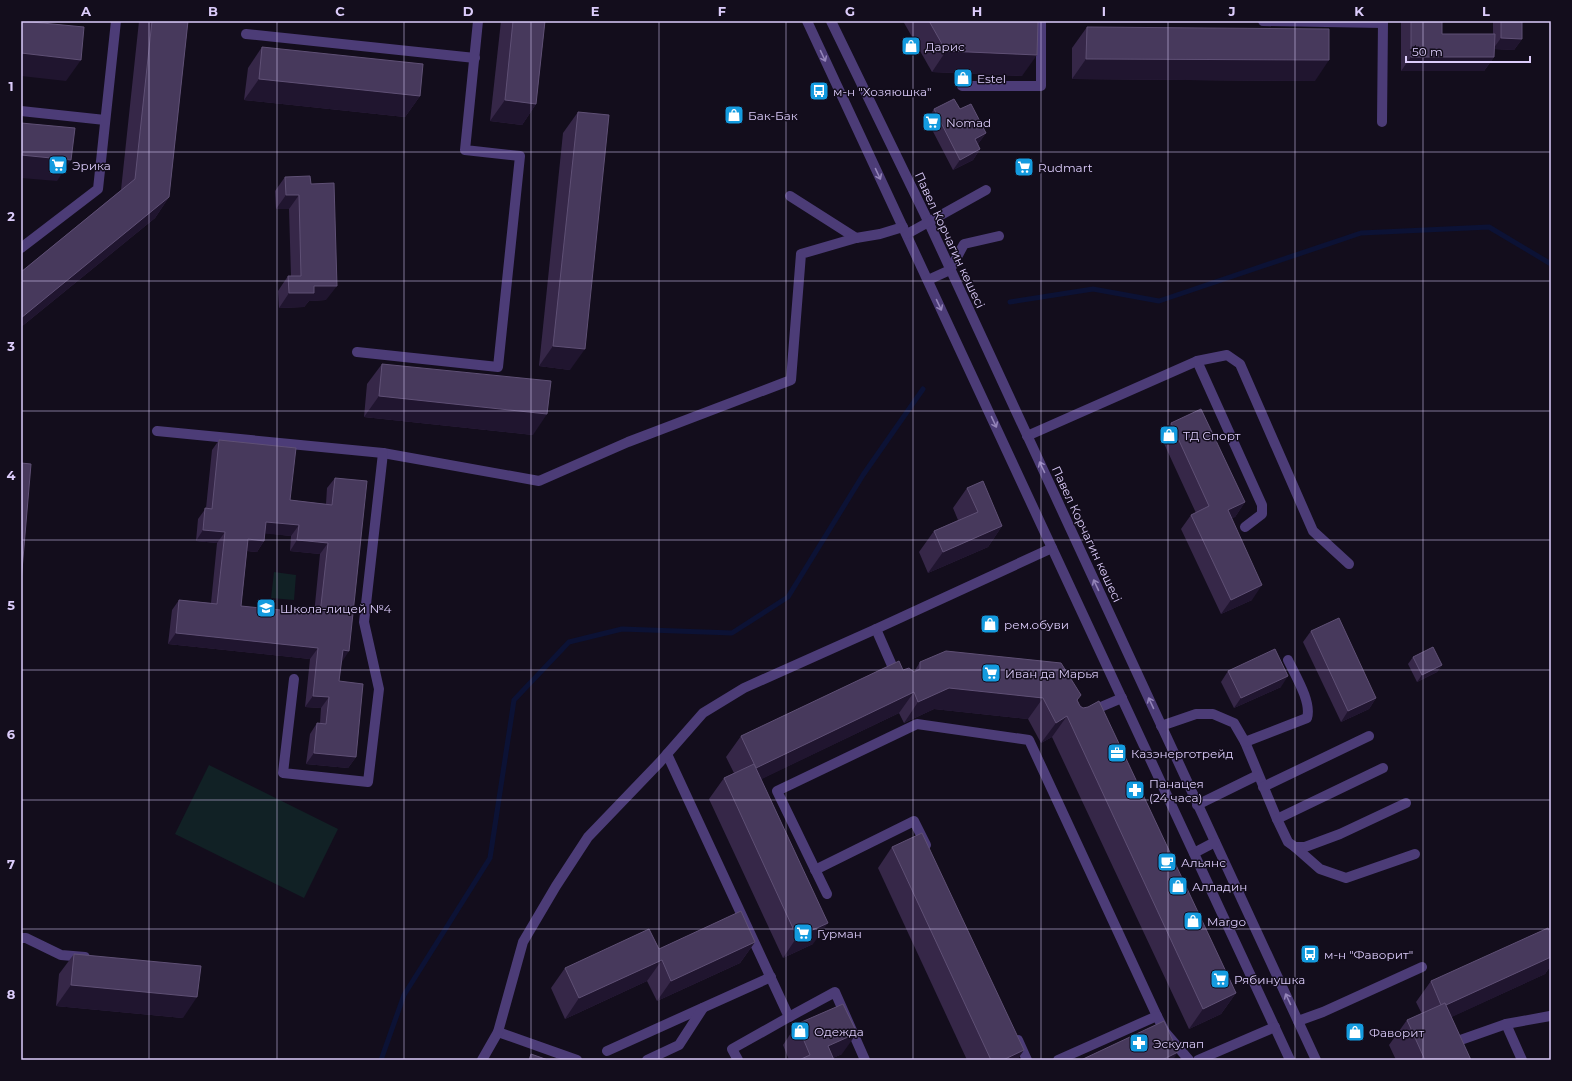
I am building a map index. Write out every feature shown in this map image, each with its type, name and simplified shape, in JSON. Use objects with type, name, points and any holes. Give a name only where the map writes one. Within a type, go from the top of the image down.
[{"type":"street","points":[[21,248],[98,189],[116,21]]},
{"type":"street","points":[[357,352],[498,367],[520,156],[465,150],[478,21]]},
{"type":"street","points":[[807,21],[1290,1060]]},
{"type":"street","name":"Павел Корчагин көшесі","points":[[832,21],[929,223],[1316,1060]]},
{"type":"street","points":[[962,86],[1041,86],[1041,21]]},
{"type":"street","points":[[1263,21],[1383,22],[1382,122]]},
{"type":"street","points":[[246,34],[475,58]]},
{"type":"street","points":[[21,111],[105,120]]},
{"type":"street","points":[[157,431],[383,453],[538,481],[628,442],[791,380],[801,254],[856,238],[905,231],[929,223],[986,190]]},
{"type":"street","points":[[790,196],[856,238]]},
{"type":"street","points":[[928,280],[950,270],[964,244],[999,236]]},
{"type":"street","points":[[1027,436],[1197,362],[1227,355],[1240,364],[1313,531],[1349,564]]},
{"type":"street","points":[[1197,362],[1262,505],[1262,514],[1245,527]]},
{"type":"street","points":[[294,679],[283,772],[368,782],[379,689],[364,622],[383,453]]},
{"type":"street","points":[[482,1060],[498,1032],[523,942],[556,886],[588,837],[667,754],[703,713],[744,688],[1052,548]]},
{"type":"street","points":[[876,629],[900,686]]},
{"type":"street","points":[[1245,742],[1307,718],[1308,704],[1288,660]]},
{"type":"street","points":[[1083,715],[1122,698]]},
{"type":"street","points":[[1161,726],[1196,714],[1213,714],[1234,723],[1245,742],[1263,787],[1288,842],[1295,846],[1320,869],[1346,878],[1414,854]]},
{"type":"street","points":[[827,894],[777,791],[916,721],[1033,738],[1157,1016],[1165,1032],[1189,1060]]},
{"type":"street","points":[[1263,787],[1369,736]]},
{"type":"street","points":[[667,754],[789,1017]]},
{"type":"street","points":[[1277,819],[1384,768]]},
{"type":"street","points":[[1198,805],[1258,775]]},
{"type":"street","points":[[1295,846],[1305,847],[1340,834],[1406,803]]},
{"type":"street","points":[[815,870],[914,821],[931,856]]},
{"type":"street","points":[[1194,852],[1215,842]]},
{"type":"street","points":[[21,938],[26,938],[61,954],[97,958]]},
{"type":"street","points":[[1298,1021],[1323,1012],[1422,967]]},
{"type":"street","points":[[607,1051],[771,977]]},
{"type":"street","points":[[738,1060],[732,1049],[836,992],[865,1060]]},
{"type":"street","points":[[647,1060],[679,1045],[703,1008]]},
{"type":"street","points":[[1058,1060],[1157,1016]]},
{"type":"street","points":[[1460,1060],[1452,1043],[1506,1024],[1550,1016]]},
{"type":"street","points":[[1506,1024],[1522,1060]]},
{"type":"street","points":[[1198,1060],[1275,1027]]},
{"type":"street","points":[[498,1032],[577,1060]]},
{"type":"street","points":[[1014,1032],[1027,1060]]},
{"type":"shaded area","points":[[274,572],[296,575],[294,600],[271,598]]},
{"type":"shaded area","points":[[209,765],[338,829],[304,898],[175,834]]},
{"type":"building","points":[[21,21],[84,27],[81,60],[21,53]]},
{"type":"building","points":[[152,21],[188,21],[169,197],[21,318],[21,272],[135,179]]},
{"type":"building","points":[[513,21],[545,21],[536,104],[505,100]]},
{"type":"building","points":[[929,21],[1038,21],[1037,55],[946,51]]},
{"type":"building","points":[[1411,21],[1442,21],[1442,34],[1495,34],[1494,57],[1411,57]]},
{"type":"building","points":[[1501,21],[1522,21],[1522,39],[1501,38]]},
{"type":"building","points":[[1087,27],[1329,29],[1329,60],[1086,59]]},
{"type":"building","points":[[262,47],[423,64],[420,96],[259,79]]},
{"type":"building","points":[[954,99],[960,109],[971,104],[986,133],[975,139],[980,149],[960,160],[934,109]]},
{"type":"building","points":[[578,112],[609,115],[585,349],[553,346]]},
{"type":"building","points":[[21,123],[75,128],[71,160],[21,155]]},
{"type":"building","points":[[310,176],[311,184],[334,183],[337,286],[314,286],[314,293],[289,293],[288,276],[301,276],[299,195],[286,195],[285,177]]},
{"type":"building","points":[[382,364],[551,381],[547,414],[379,396]]},
{"type":"building","points":[[1201,409],[1245,502],[1228,510],[1262,585],[1231,600],[1191,515],[1209,506],[1171,423]]},
{"type":"building","points":[[219,440],[296,448],[290,500],[332,505],[335,478],[367,481],[349,651],[343,650],[339,681],[363,684],[356,757],[314,753],[317,723],[326,724],[329,697],[313,696],[318,648],[176,633],[179,600],[217,604],[225,532],[203,530],[205,508],[212,509]],"holes":[[[266,522],[299,525],[297,540],[328,543],[320,614],[241,606],[248,539],[264,541]]]},
{"type":"building","points":[[21,463],[31,464],[21,582]]},
{"type":"building","points":[[983,481],[1002,526],[943,552],[934,531],[978,512],[967,488]]},
{"type":"building","points":[[1339,618],[1376,698],[1348,711],[1311,631]]},
{"type":"building","points":[[1433,647],[1442,665],[1422,675],[1413,657]]},
{"type":"building","points":[[1275,649],[1288,676],[1241,698],[1228,671]]},
{"type":"building","points":[[946,651],[1061,663],[1081,695],[1077,700],[1080,706],[1083,708],[1088,707],[1099,701],[1236,993],[1203,1009],[1067,716],[1056,723],[1043,698],[949,688],[918,702],[914,692],[756,768],[741,736],[899,661],[903,670],[909,668],[914,672],[920,669],[920,662]]},
{"type":"building","points":[[754,764],[828,923],[797,937],[724,778]]},
{"type":"building","points":[[922,833],[1024,1050],[1003,1060],[991,1060],[892,847]]},
{"type":"building","points":[[741,911],[755,942],[671,981],[662,960],[579,998],[565,968],[649,929],[659,949]]},
{"type":"building","points":[[1548,928],[1551,935],[1551,957],[1446,1005],[1445,1003],[1441,1005],[1431,981]]},
{"type":"building","points":[[74,954],[201,966],[197,997],[71,985]]},
{"type":"building","points":[[1445,1003],[1471,1060],[1425,1060],[1407,1020]]},
{"type":"building","points":[[843,1004],[857,1033],[828,1046],[834,1060],[799,1060],[810,1055],[797,1024]]},
{"type":"building","points":[[1164,1021],[1178,1052],[1162,1060],[1081,1060]]},
{"type":"building","points":[[531,1054],[548,1060],[529,1060]]},
{"type":"waterway","points":[[1010,302],[1093,289],[1159,301],[1361,233],[1489,227],[1551,264]]},
{"type":"waterway","points":[[381,1060],[404,995],[490,858],[514,700],[569,642],[622,629],[732,633],[788,597],[863,475],[923,389]]},
{"type":"place","name":"Дарис","points":[[911,46]]},
{"type":"place","name":"Estel","points":[[963,78]]},
{"type":"place","name":"м-н \"Хозяюшка\"","points":[[819,91]]},
{"type":"place","name":"Бак-Бак","points":[[734,115]]},
{"type":"place","name":"Nomad","points":[[932,122]]},
{"type":"place","name":"Эрика","points":[[58,165]]},
{"type":"place","name":"Rudmart","points":[[1024,167]]},
{"type":"place","name":"ТД Спорт","points":[[1169,435]]},
{"type":"place","name":"Школа-лицей №4","points":[[266,608]]},
{"type":"place","name":"рем.обуви","points":[[990,624]]},
{"type":"place","name":"Иван да Марья","points":[[991,673]]},
{"type":"place","name":"Казэнерготрейд","points":[[1117,753]]},
{"type":"place","name":"Панацея (24 часа)","points":[[1135,790]]},
{"type":"place","name":"Альянс","points":[[1167,862]]},
{"type":"place","name":"Алладин","points":[[1178,886]]},
{"type":"place","name":"Margo","points":[[1193,921]]},
{"type":"place","name":"Гурман","points":[[803,933]]},
{"type":"place","name":"м-н \"Фаворит\"","points":[[1310,954]]},
{"type":"place","name":"Рябинушка","points":[[1220,979]]},
{"type":"place","name":"Одежда","points":[[800,1031]]},
{"type":"place","name":"Фаворит","points":[[1355,1032]]},
{"type":"place","name":"Эскулап","points":[[1139,1043]]}]
